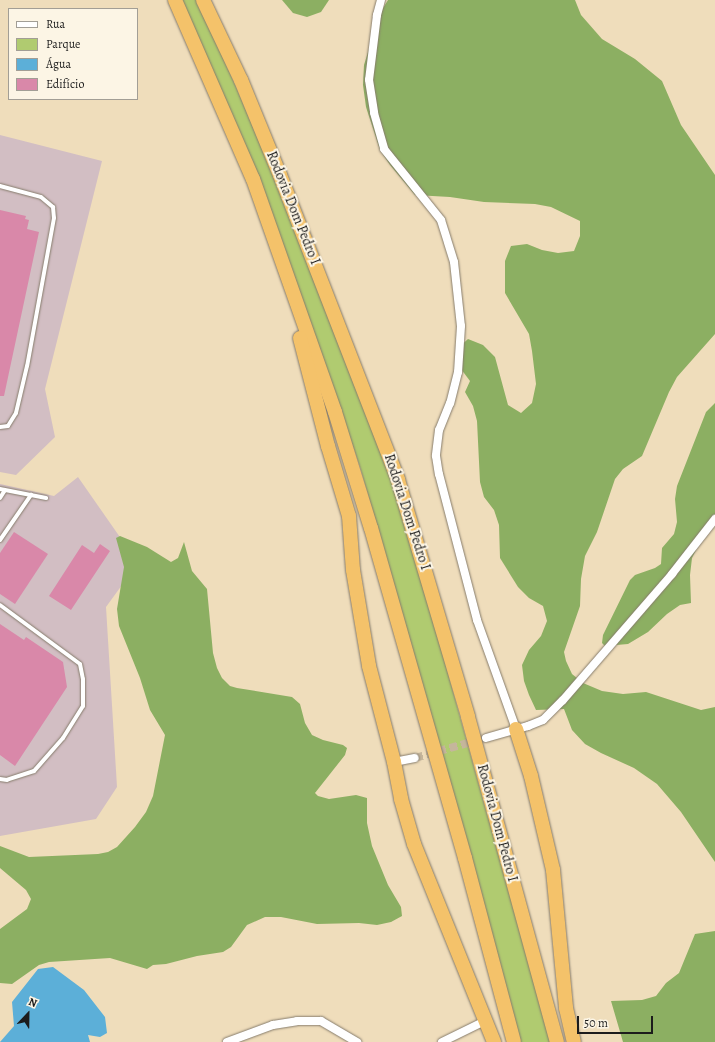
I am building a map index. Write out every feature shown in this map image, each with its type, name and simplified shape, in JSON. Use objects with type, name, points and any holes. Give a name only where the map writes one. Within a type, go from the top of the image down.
[{"type":"highway","name":"Rodovia Dom Pedro I","points":[[175,0],[253,179],[335,412],[371,528],[465,858],[514,1042]]},
{"type":"highway","name":"Rodovia Dom Pedro I","points":[[203,0],[241,80],[280,175],[398,480],[466,710],[557,1042]]},
{"type":"highway","points":[[253,179],[303,350],[328,446],[349,516],[353,570],[369,666],[394,762],[401,799],[414,844],[487,1020],[494,1042]]},
{"type":"highway","points":[[516,730],[531,776],[552,870],[565,1001],[574,1042]]},
{"type":"street","points":[[381,0],[377,15],[369,80],[374,113],[384,149],[441,220],[454,262],[461,326],[458,372],[450,403],[439,430],[436,456],[439,474],[477,620],[516,730]]},
{"type":"street","points":[[486,738],[516,730],[543,720],[563,700],[672,574],[715,519]]},
{"type":"street","points":[[394,762],[415,758]]},
{"type":"street","points":[[442,1042],[487,1020]]},
{"type":"street","points":[[228,1042],[272,1025],[296,1021],[321,1021],[357,1042]]},
{"type":"lane","points":[[0,186],[41,197],[53,207],[54,218],[27,366],[16,413],[8,426],[0,427]]},
{"type":"lane","points":[[0,489],[46,498]]},
{"type":"lane","points":[[0,498],[5,490]]},
{"type":"lane","points":[[0,540],[31,495]]},
{"type":"lane","points":[[0,605],[80,664],[83,679],[83,706],[63,738],[34,771],[7,780],[0,779]]},
{"type":"shaded area","points":[[0,135],[102,161],[45,389],[55,437],[16,475],[0,472]]},
{"type":"shaded area","points":[[78,477],[138,563],[106,607],[117,787],[96,819],[0,836],[0,484],[54,496]]},
{"type":"green space","points":[[181,0],[197,0],[236,87],[269,165],[347,361],[395,492],[418,565],[552,1042],[521,1042],[427,700],[360,467],[326,367]]},
{"type":"green space","points":[[282,0],[329,0],[321,12],[307,17],[293,13]]},
{"type":"green space","points":[[388,0],[575,0],[581,15],[602,39],[635,59],[662,81],[681,125],[715,175],[715,334],[677,377],[669,392],[642,456],[623,469],[615,479],[597,532],[585,556],[581,579],[580,606],[564,652],[572,674],[583,683],[602,691],[623,694],[646,692],[701,710],[715,707],[715,862],[681,812],[657,784],[634,768],[585,744],[572,730],[564,709],[536,710],[529,695],[524,681],[522,665],[529,650],[541,636],[547,621],[543,606],[529,598],[518,587],[500,558],[499,525],[494,510],[484,497],[480,482],[477,421],[473,406],[465,392],[470,381],[458,365],[457,349],[468,339],[483,345],[495,357],[508,405],[521,413],[532,403],[536,384],[529,334],[505,293],[505,261],[511,246],[527,244],[542,250],[558,253],[574,251],[580,236],[580,221],[551,207],[535,204],[484,202],[450,197],[415,195],[390,165],[380,150],[366,107],[363,85],[364,65],[380,13]]},
{"type":"green space","points":[[715,403],[715,525],[699,544],[692,558],[690,575],[691,603],[680,605],[667,614],[648,632],[628,644],[605,646],[602,643],[603,635],[630,580],[635,575],[655,568],[661,564],[662,548],[674,534],[677,522],[675,499],[677,486],[706,412]]},
{"type":"green space","points":[[120,536],[147,547],[171,562],[178,558],[184,542],[192,571],[207,589],[213,653],[217,668],[222,678],[230,686],[237,688],[292,697],[300,704],[305,723],[312,735],[323,740],[343,745],[347,748],[345,755],[315,793],[318,796],[329,799],[356,795],[367,798],[367,823],[372,846],[388,885],[401,907],[402,916],[391,922],[377,925],[359,923],[317,924],[281,917],[265,917],[247,925],[231,947],[223,952],[197,956],[166,964],[153,965],[147,969],[110,958],[49,962],[39,965],[12,984],[0,983],[0,929],[27,909],[31,899],[26,890],[0,868],[0,846],[29,857],[98,854],[108,852],[117,847],[135,827],[146,812],[153,796],[165,735],[150,710],[140,678],[119,626],[117,609],[124,567],[116,538]]},
{"type":"green space","points":[[715,931],[715,1042],[623,1042],[611,1001],[642,1000],[656,996],[666,983],[679,973],[695,934]]},
{"type":"water","points":[[53,967],[84,990],[105,1017],[107,1033],[100,1037],[88,1035],[90,1042],[0,1042],[14,1026],[12,1002],[38,969]]},
{"type":"building","points":[[0,210],[26,216],[25,219],[29,220],[27,229],[39,232],[4,396],[0,396]]},
{"type":"building","points":[[14,532],[48,554],[15,604],[0,594],[0,553]]},
{"type":"building","points":[[100,544],[110,551],[71,610],[49,596],[82,545],[94,553]]},
{"type":"building","points":[[0,624],[24,640],[26,637],[63,662],[67,687],[15,766],[0,755]]},
{"type":"tunnel","points":[[415,758],[478,740]]}]
